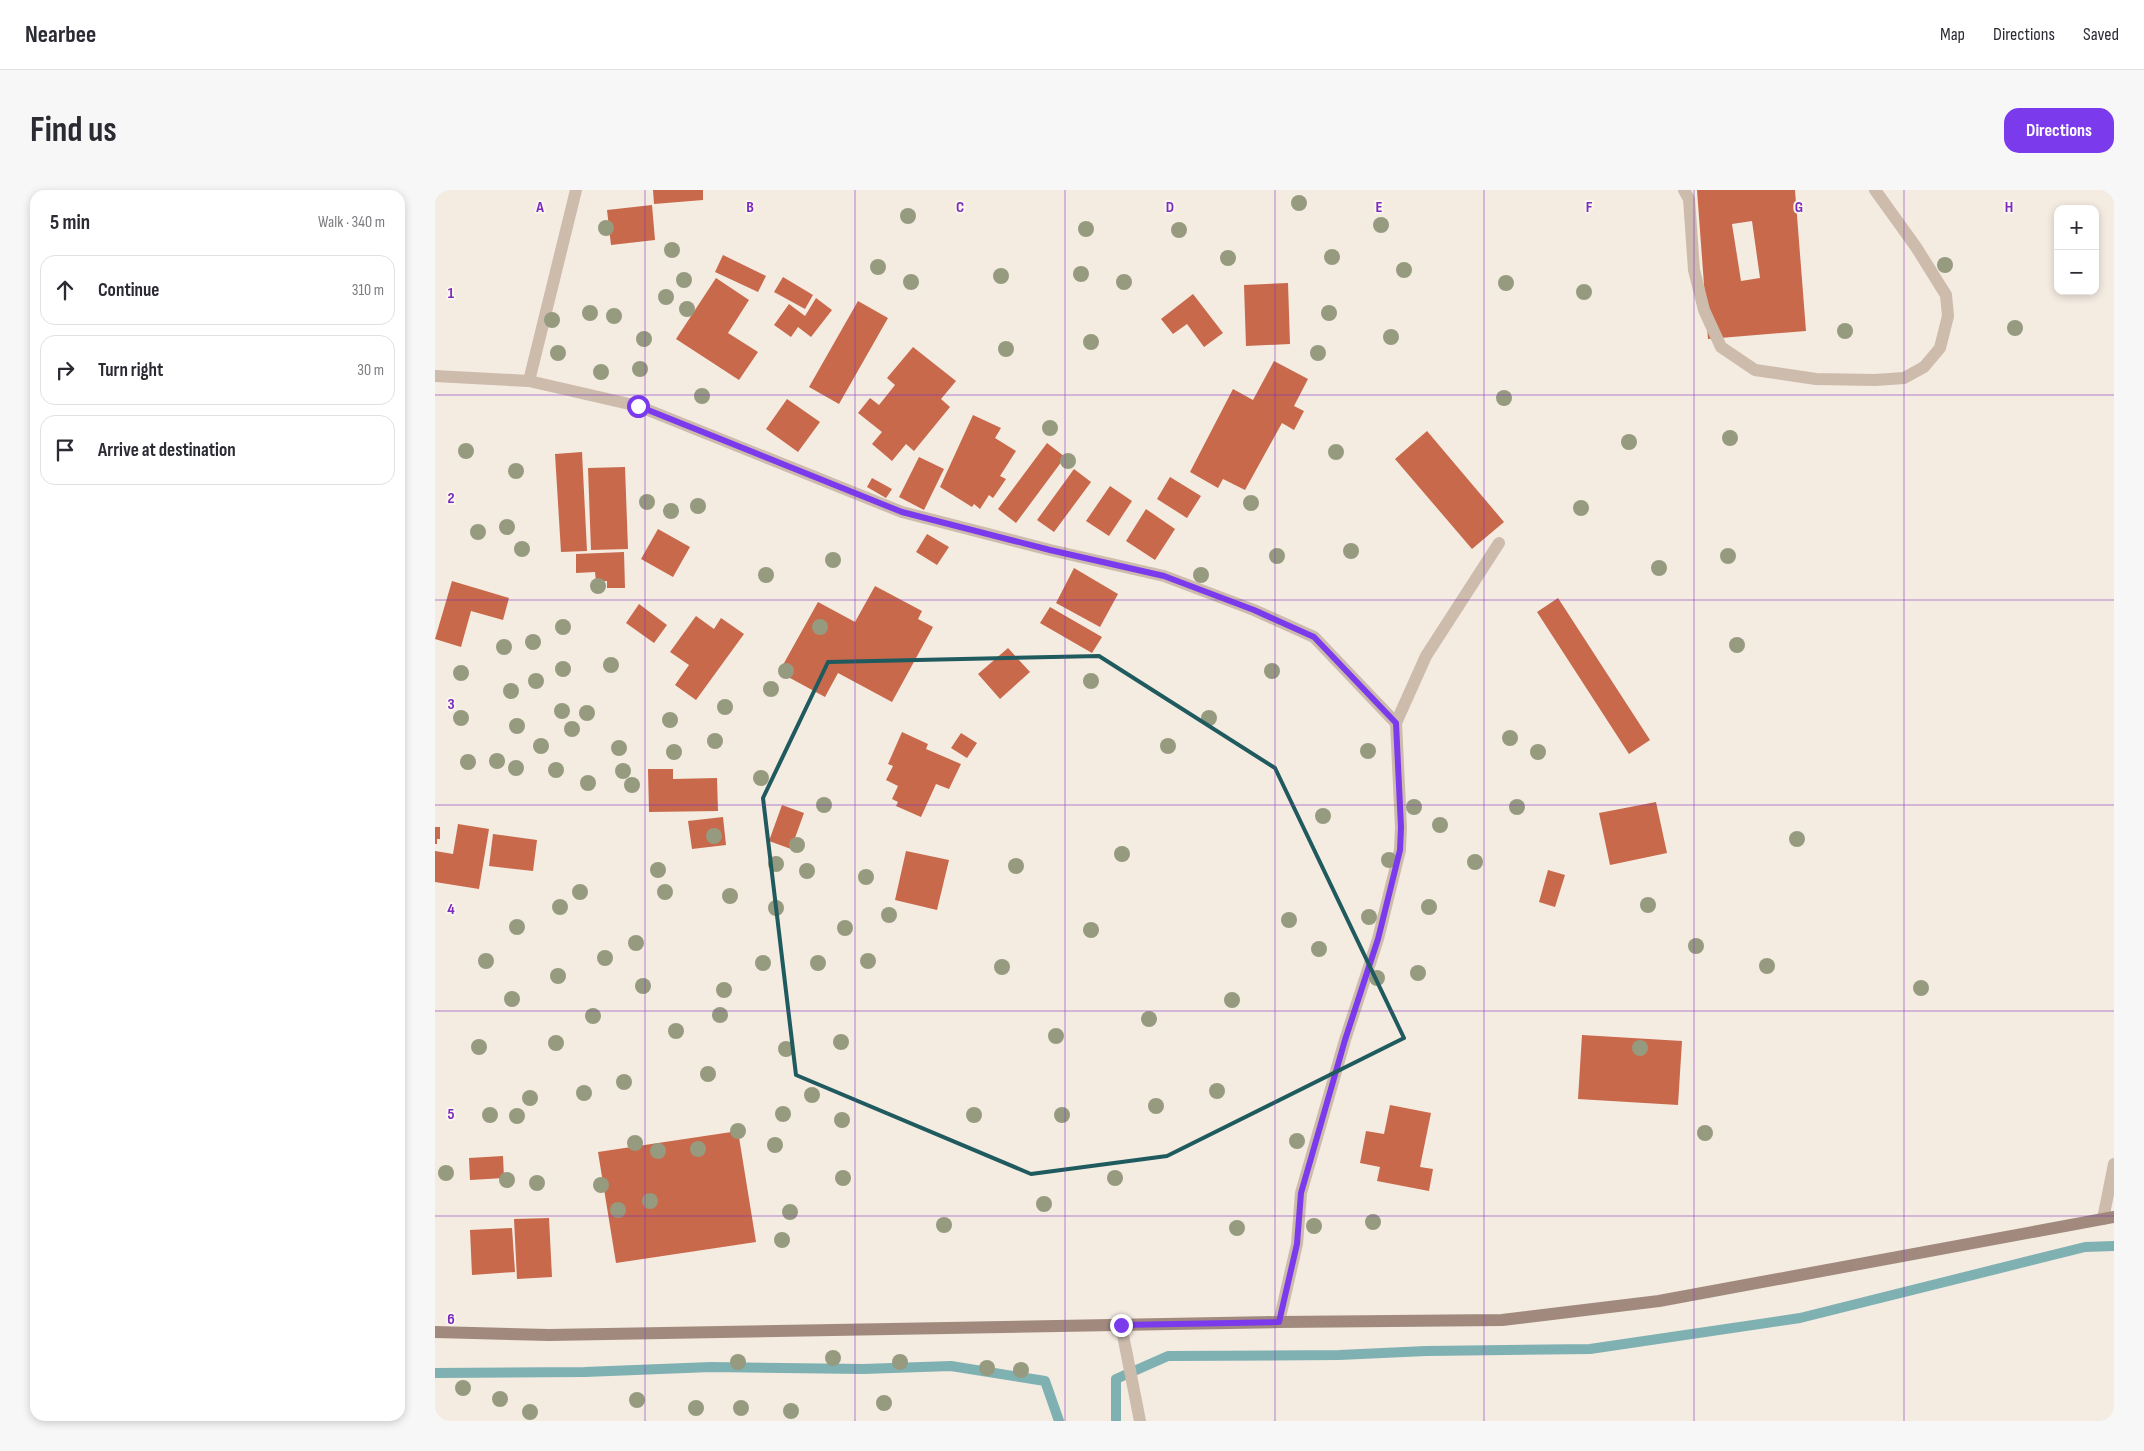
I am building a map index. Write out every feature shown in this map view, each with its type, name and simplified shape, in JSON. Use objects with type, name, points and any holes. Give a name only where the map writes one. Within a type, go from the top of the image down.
[{"type":"main road","points":[[435,1332],[549,1335],[1279,1322],[1502,1320],[1659,1301],[2109,1218]]},
{"type":"street","points":[[529,381],[575,190]]},
{"type":"street","points":[[1685,190],[1689,199],[1694,270],[1704,310],[1721,347],[1755,370],[1816,379],[1875,380],[1904,378],[1924,367],[1940,348],[1948,316],[1946,295],[1875,190]]},
{"type":"street","points":[[435,376],[529,381],[638,406],[902,512],[1050,550],[1164,576],[1254,610],[1314,637],[1396,723]]},
{"type":"street","points":[[1279,1322],[1297,1244],[1301,1193],[1345,1040],[1378,939],[1400,850],[1401,827],[1396,723],[1426,656],[1499,543]]},
{"type":"street","points":[[2109,1218],[2114,1164]]},
{"type":"street","points":[[1121,1325],[1140,1421]]},
{"type":"highlighted area","points":[[1099,656],[1275,768],[1404,1038],[1167,1156],[1031,1174],[796,1075],[763,798],[828,662]]},
{"type":"building","points":[[653,190],[703,190],[703,200],[654,204]]},
{"type":"building","points":[[1697,190],[1795,190],[1806,331],[1708,339]],"holes":[[[1752,221],[1760,278],[1741,281],[1732,224]]]},
{"type":"building","points":[[652,205],[655,240],[611,245],[607,210]]},
{"type":"building","points":[[723,255],[766,276],[758,292],[715,272]]},
{"type":"building","points":[[783,277],[813,295],[805,309],[774,292]]},
{"type":"building","points":[[716,278],[749,300],[728,333],[758,352],[739,380],[676,339]]},
{"type":"building","points":[[1288,283],[1290,344],[1246,346],[1244,285]]},
{"type":"building","points":[[1193,294],[1223,333],[1204,347],[1187,324],[1173,334],[1161,319]]},
{"type":"building","points":[[816,298],[832,310],[811,337],[798,327],[791,337],[774,325],[789,304],[805,316]]},
{"type":"building","points":[[858,301],[888,318],[839,404],[809,387]]},
{"type":"building","points":[[913,347],[956,381],[941,399],[950,407],[914,451],[906,444],[892,461],[872,444],[882,432],[858,413],[870,398],[879,405],[895,385],[887,378]]},
{"type":"building","points":[[1274,361],[1308,379],[1294,406],[1304,411],[1294,430],[1282,423],[1245,490],[1223,479],[1218,488],[1190,472],[1233,389],[1253,400]]},
{"type":"building","points":[[787,399],[820,422],[798,452],[766,429]]},
{"type":"building","points":[[973,415],[1001,428],[995,438],[1016,451],[1000,476],[1006,479],[993,498],[989,495],[980,509],[974,504],[972,507],[940,487]]},
{"type":"building","points":[[1427,431],[1504,522],[1472,549],[1395,459]]},
{"type":"building","points":[[1047,443],[1065,457],[1016,523],[998,509]]},
{"type":"building","points":[[582,452],[587,551],[561,552],[555,454]]},
{"type":"building","points":[[919,457],[944,469],[924,510],[899,497]]},
{"type":"building","points":[[625,467],[628,549],[591,550],[588,468]]},
{"type":"building","points":[[1074,469],[1091,482],[1054,532],[1037,520]]},
{"type":"building","points":[[1170,477],[1201,496],[1187,518],[1157,499]]},
{"type":"building","points":[[872,478],[892,489],[886,498],[867,487]]},
{"type":"building","points":[[1110,486],[1132,501],[1109,536],[1086,521]]},
{"type":"building","points":[[1146,509],[1175,529],[1155,560],[1126,541]]},
{"type":"building","points":[[658,529],[690,547],[673,577],[641,559]]},
{"type":"building","points":[[927,534],[949,547],[937,565],[916,552]]},
{"type":"building","points":[[624,552],[625,588],[607,588],[607,581],[596,582],[595,572],[576,573],[576,554]]},
{"type":"building","points":[[1074,568],[1118,594],[1100,627],[1056,603]]},
{"type":"building","points":[[452,581],[509,598],[503,620],[471,611],[461,647],[435,639]]},
{"type":"building","points":[[875,586],[922,611],[918,619],[933,627],[892,702],[838,673],[825,697],[779,672],[818,602],[855,622]]},
{"type":"building","points":[[1558,598],[1650,740],[1629,754],[1537,612]]},
{"type":"building","points":[[639,604],[667,625],[654,643],[626,623]]},
{"type":"building","points":[[1050,607],[1102,637],[1092,653],[1040,623]]},
{"type":"building","points":[[696,616],[714,629],[721,618],[744,634],[696,700],[675,685],[689,665],[670,652]]},
{"type":"building","points":[[1008,648],[1030,672],[1000,699],[978,674]]},
{"type":"building","points":[[902,732],[928,744],[926,749],[961,764],[949,789],[936,784],[921,817],[896,806],[898,802],[892,799],[898,786],[886,780],[893,766],[888,764]]},
{"type":"building","points":[[961,733],[977,743],[967,758],[951,748]]},
{"type":"building","points":[[648,769],[673,769],[673,779],[717,778],[718,811],[649,812]]},
{"type":"building","points":[[1656,802],[1667,853],[1610,865],[1599,813]]},
{"type":"building","points":[[782,805],[804,813],[791,849],[769,841]]},
{"type":"building","points":[[723,817],[726,845],[692,849],[688,821]]},
{"type":"building","points":[[458,824],[489,829],[479,889],[435,882],[435,851],[453,854]]},
{"type":"building","points":[[435,827],[440,827],[440,839],[437,839],[437,844],[435,844]]},
{"type":"building","points":[[493,834],[537,840],[533,871],[489,866]]},
{"type":"building","points":[[906,851],[949,860],[937,910],[895,900]]},
{"type":"building","points":[[1548,870],[1565,875],[1555,907],[1539,902]]},
{"type":"building","points":[[1582,1035],[1682,1041],[1678,1105],[1578,1099]]},
{"type":"building","points":[[1390,1105],[1431,1113],[1420,1167],[1433,1169],[1429,1191],[1377,1181],[1380,1167],[1360,1163],[1366,1131],[1384,1134]]},
{"type":"building","points":[[738,1131],[756,1242],[616,1263],[598,1152]]},
{"type":"building","points":[[503,1156],[504,1178],[470,1180],[469,1158]]},
{"type":"building","points":[[549,1218],[552,1277],[517,1279],[514,1219]]},
{"type":"building","points":[[512,1228],[515,1272],[472,1275],[470,1230]]},
{"type":"waterway","points":[[1116,1421],[1116,1379],[1168,1356],[1339,1355],[1426,1351],[1590,1349],[1800,1318],[2085,1247],[2114,1246]]},
{"type":"waterway","points":[[435,1373],[585,1372],[711,1367],[863,1369],[951,1366],[1045,1381],[1059,1421]]},
{"type":"route","points":[[638,406],[902,512],[1050,550],[1164,576],[1254,610],[1314,637],[1396,723],[1401,827],[1400,850],[1378,939],[1345,1040],[1301,1193],[1297,1244],[1279,1322],[1121,1325]]}]
